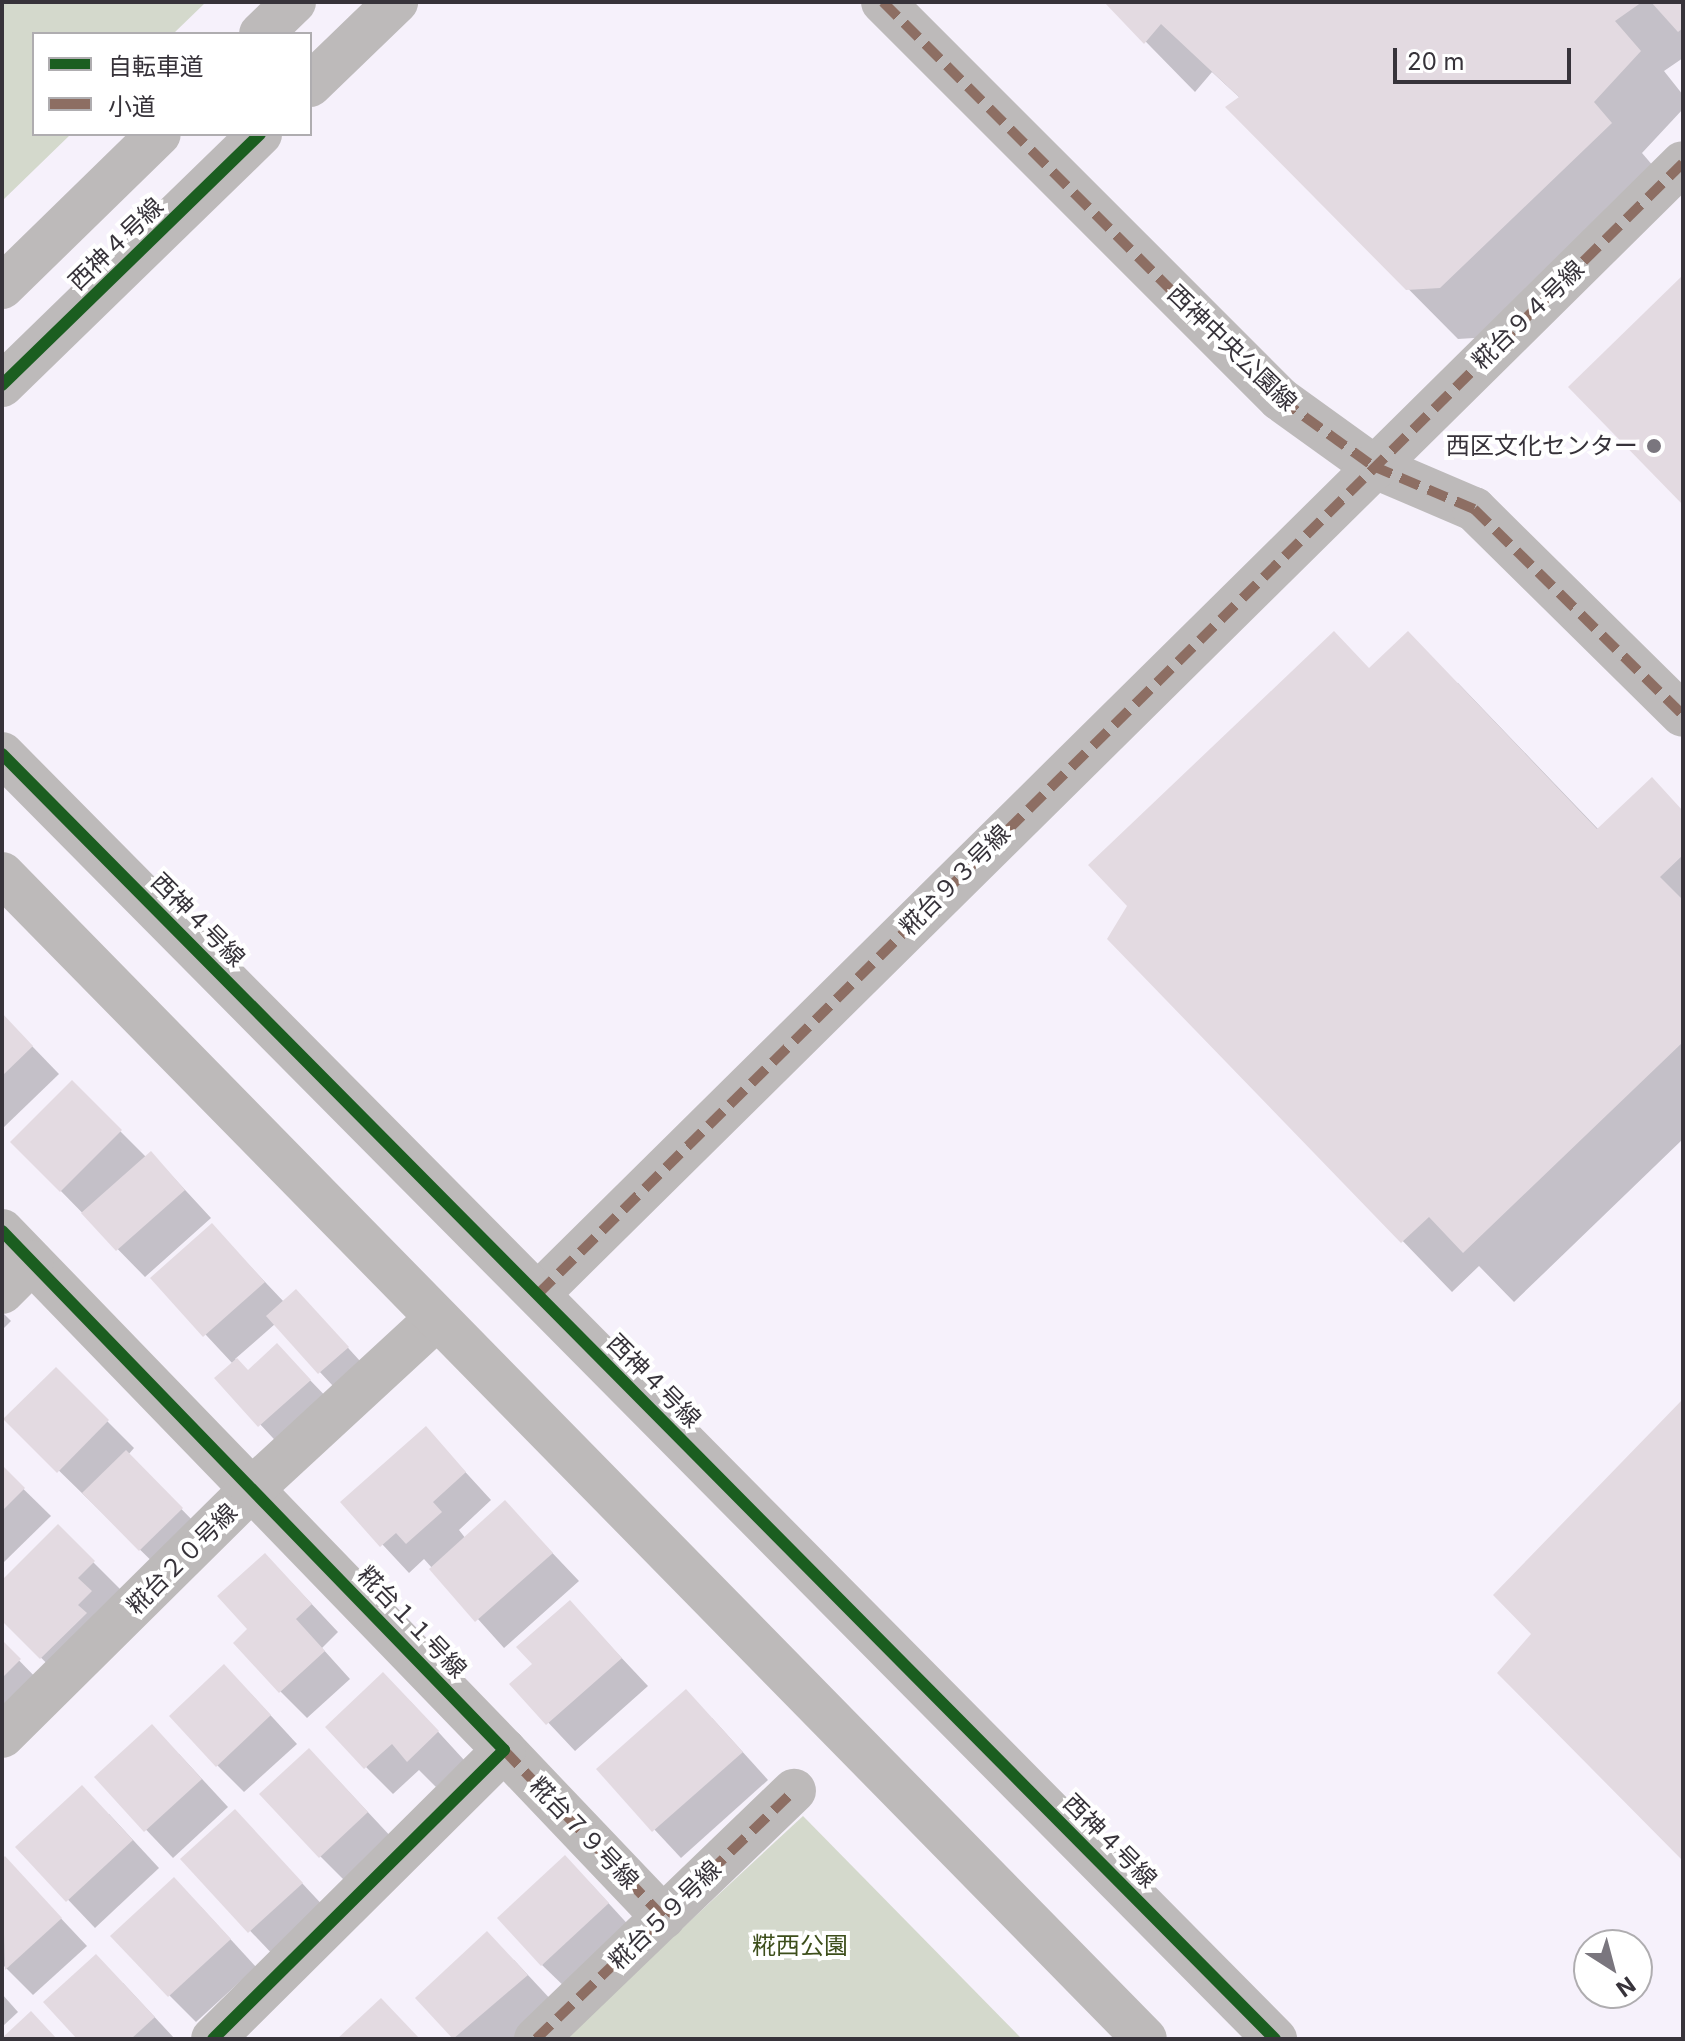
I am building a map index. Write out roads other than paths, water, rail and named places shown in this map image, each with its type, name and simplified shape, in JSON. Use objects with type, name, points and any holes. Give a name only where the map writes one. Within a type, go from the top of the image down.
[{"type":"street","points":[[263,32],[294,2]]},
{"type":"street","points":[[312,83],[396,2]]},
{"type":"street","name":"西神中央公園線","points":[[883,2],[1280,399],[1373,466],[1474,509],[1683,715]]},
{"type":"street","name":"西神４号線","points":[[2,287],[157,136]]},
{"type":"street","name":"西神４号線","points":[[2,385],[258,136]]},
{"type":"street","name":"糀台９４号線","points":[[1373,466],[1683,163]]},
{"type":"street","name":"糀台９３号線","points":[[538,1294],[1373,466]]},
{"type":"street","name":"西神４号線","points":[[2,754],[1275,2039]]},
{"type":"street","points":[[2,874],[435,1320],[1145,2039]]},
{"type":"street","name":"糀台１１号線","points":[[2,1231],[17,1277],[252,1489],[504,1750]]},
{"type":"street","name":"糀台２０号線","points":[[2,1736],[252,1489],[435,1320]]},
{"type":"street","points":[[213,2039],[504,1750]]},
{"type":"street","name":"糀台７９号線","points":[[504,1750],[663,1917]]},
{"type":"street","name":"糀台５９号線","points":[[536,2039],[794,1791]]},
{"type":"place","name":"西区文化センター","points":[[1654,446]]},
{"type":"park label","name":"糀西公園","points":[[800,1946]]}]
